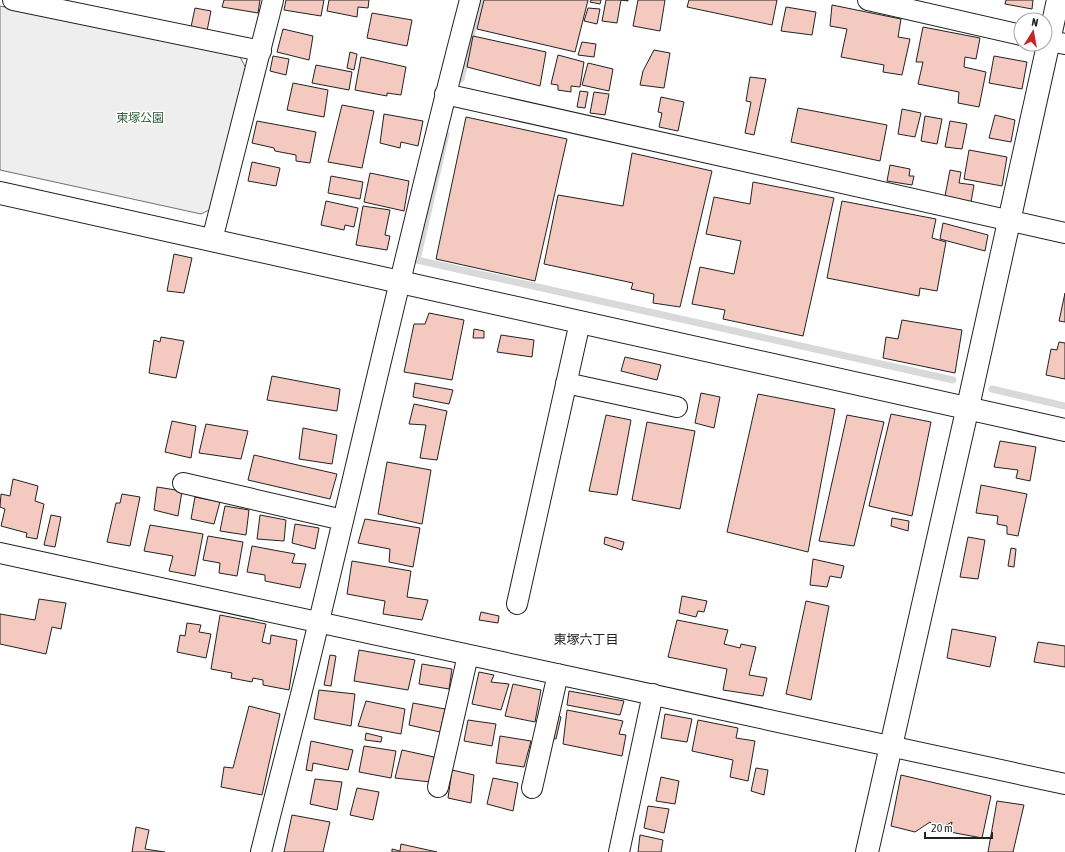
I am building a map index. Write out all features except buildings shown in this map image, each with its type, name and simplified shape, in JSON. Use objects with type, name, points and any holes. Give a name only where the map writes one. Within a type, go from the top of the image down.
[{"type":"street","points":[[13,0],[261,52]]},
{"type":"street","points":[[212,240],[273,0]]},
{"type":"street","points":[[261,852],[319,624],[399,282],[445,94],[470,0]]},
{"type":"street","points":[[868,0],[1013,33]]},
{"type":"street","points":[[1053,42],[1058,0]]},
{"type":"street","points":[[866,852],[1010,220],[1051,52]]},
{"type":"street","points":[[445,94],[1065,233]]},
{"type":"street","points":[[0,193],[1065,430]]},
{"type":"street","points":[[517,604],[580,322]]},
{"type":"street","points":[[566,383],[677,407]]},
{"type":"street","points":[[183,483],[343,520]]},
{"type":"street","points":[[0,553],[319,624],[653,694],[1065,784]]},
{"type":"street","points":[[438,787],[468,655]]},
{"type":"street","points":[[532,788],[558,674]]},
{"type":"street","points":[[619,852],[653,694]]},
{"type":"green space","name":"東塚公園","points":[[0,6],[240,57],[247,70],[211,209],[201,214],[0,170]]},
{"type":"waterway","points":[[461,79],[480,0]]},
{"type":"waterway","points":[[446,134],[417,260],[953,380]]},
{"type":"waterway","points":[[992,389],[1065,406]]},
{"type":"district","name":"東塚六丁目","points":[[586,639]]}]
